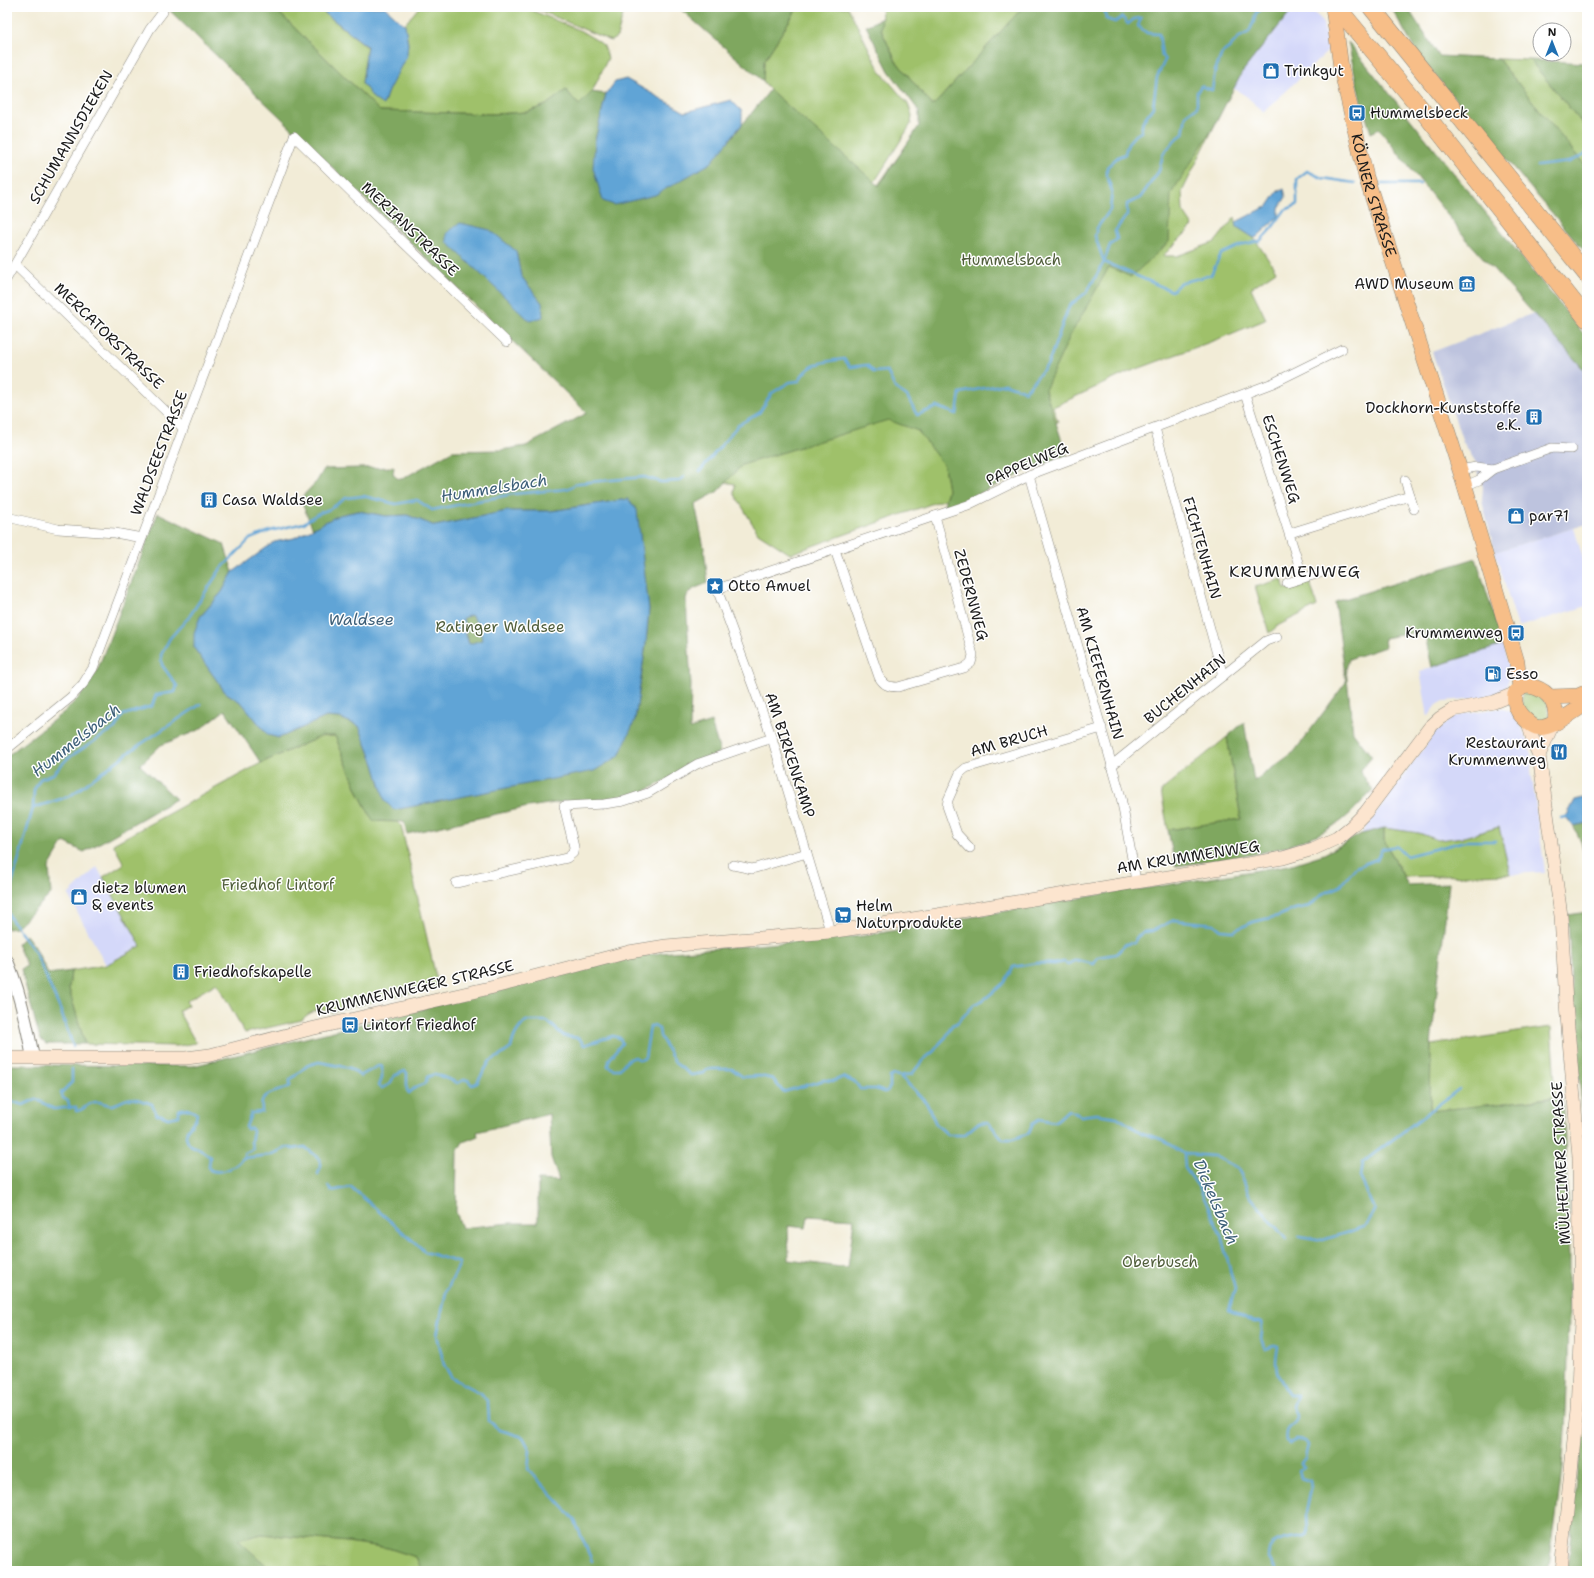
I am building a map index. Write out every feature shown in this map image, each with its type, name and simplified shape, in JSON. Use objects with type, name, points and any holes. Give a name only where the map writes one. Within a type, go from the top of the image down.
[{"type":"highway","points":[[1337,7],[1418,105],[1587,319]]},
{"type":"highway","points":[[1371,7],[1587,275]]},
{"type":"main road","name":"KÖLNER STRASSE","points":[[1333,7],[1341,68],[1366,177],[1465,486],[1517,662],[1517,697]]},
{"type":"main road","name":"KÖLNER STRASSE","points":[[1517,662],[1535,686]]},
{"type":"main road","points":[[1539,755],[1553,724],[1556,707],[1550,697],[1535,686],[1527,686],[1517,697],[1521,716],[1535,727],[1544,728],[1553,724],[1587,703]]},
{"type":"main road","points":[[1550,697],[1578,696],[1587,692]]},
{"type":"main road","name":"AM KRUMMENWEG","points":[[829,932],[1283,858],[1313,849],[1337,838],[1366,812],[1430,728],[1440,718],[1452,710],[1463,707],[1517,697]]},
{"type":"main road","name":"MÜLHEIMER STRASSE","points":[[1528,722],[1534,744],[1539,755],[1561,916],[1566,1004],[1579,1157],[1581,1321],[1578,1410],[1561,1571]]},
{"type":"main road","name":"KRUMMENWEGER STRASSE","points":[[7,1058],[186,1058],[210,1055],[306,1030],[499,986],[629,952],[666,946],[829,932]]},
{"type":"street","name":"SCHUMANNSDIEKEN","points":[[7,278],[150,29],[163,12]]},
{"type":"street","name":"MERIANSTRASSE","points":[[294,136],[507,342]]},
{"type":"street","name":"WALDSEESTRASSE","points":[[7,749],[71,697],[83,684],[93,668],[294,136]]},
{"type":"street","name":"MERCATORSTRASSE","points":[[15,265],[183,428]]},
{"type":"street","name":"PAPPELWEG","points":[[717,589],[968,505],[1029,475],[1273,383],[1342,349]]},
{"type":"street","name":"ESCHENWEG","points":[[1245,394],[1303,578]]},
{"type":"street","name":"FICHTENHAIN","points":[[1154,428],[1223,676]]},
{"type":"street","points":[[1465,486],[1479,480],[1493,469],[1552,448],[1572,448]]},
{"type":"street","points":[[1460,470],[1476,467],[1493,469]]},
{"type":"street","name":"AM KIEFERNHAIN","points":[[1029,475],[1102,728],[1120,796],[1136,881]]},
{"type":"street","points":[[1405,480],[1414,509]]},
{"type":"street","points":[[1290,533],[1410,496]]},
{"type":"street","name":"ZEDERNWEG","points":[[836,550],[879,677],[883,683],[888,686],[898,687],[964,668],[971,663],[973,655],[936,516]]},
{"type":"street","points":[[7,517],[58,529],[115,533],[142,538]]},
{"type":"street","points":[[1287,582],[1320,573]]},
{"type":"street","name":"AM BIRKENKAMP","points":[[717,589],[772,738],[828,924],[829,932]]},
{"type":"street","name":"BUCHENHAIN","points":[[1112,766],[1266,641],[1277,637]]},
{"type":"street","name":"AM BRUCH","points":[[970,848],[957,834],[947,806],[948,800],[960,773],[966,768],[1102,728]]},
{"type":"street","points":[[456,883],[568,858],[574,847],[564,806],[604,804],[624,801],[648,793],[697,764],[772,738]]},
{"type":"street","points":[[733,865],[752,869],[807,853]]},
{"type":"street","points":[[7,961],[14,977],[24,1010],[33,1058]]},
{"type":"shaded area","points":[[1294,7],[1308,7],[1322,20],[1329,50],[1264,112],[1246,96],[1233,88],[1243,71]]},
{"type":"shaded area","points":[[1534,313],[1587,373],[1587,524],[1495,552],[1482,501],[1483,487],[1475,461],[1463,442],[1432,352]]},
{"type":"shaded area","points":[[1574,528],[1587,572],[1587,606],[1518,627],[1495,552]]},
{"type":"shaded area","points":[[1503,645],[1510,675],[1506,688],[1497,696],[1444,701],[1437,705],[1428,717],[1420,671]]},
{"type":"shaded area","points":[[1500,708],[1512,712],[1524,732],[1532,758],[1531,770],[1545,872],[1510,874],[1499,827],[1464,837],[1438,840],[1419,833],[1361,834],[1435,732],[1452,718],[1466,713]]},
{"type":"shaded area","points":[[97,867],[141,946],[106,965],[68,895]]},
{"type":"green space","points":[[166,7],[273,7],[380,111],[494,114],[527,112],[546,105],[566,90],[579,105],[592,92],[606,94],[595,141],[730,140],[770,90],[879,186],[919,126],[919,111],[889,71],[866,26],[882,18],[881,30],[896,61],[933,106],[1023,7],[1294,7],[1243,71],[1213,128],[1171,194],[1169,242],[1131,277],[1109,267],[1070,336],[1045,390],[1067,456],[1025,471],[965,501],[943,508],[948,490],[944,466],[918,431],[888,420],[742,465],[717,492],[695,504],[704,548],[708,583],[691,591],[686,599],[691,685],[690,729],[711,722],[720,752],[649,789],[634,795],[602,801],[562,802],[528,807],[407,834],[404,822],[373,821],[359,794],[335,736],[322,736],[261,763],[225,710],[199,730],[161,745],[140,765],[176,799],[84,852],[64,842],[49,867],[51,894],[16,928],[7,929],[7,756],[64,712],[81,695],[97,671],[158,513],[224,544],[233,572],[222,592],[200,617],[194,648],[225,692],[242,703],[268,735],[279,738],[326,717],[340,718],[359,726],[374,764],[385,801],[635,720],[646,643],[649,609],[628,499],[551,511],[507,511],[435,526],[407,515],[386,516],[358,511],[339,515],[313,529],[300,499],[317,481],[324,469],[394,467],[393,474],[397,478],[402,479],[452,451],[501,450],[526,446],[587,413]],"holes":[[[460,223],[516,251],[521,276],[542,303]]]},
{"type":"green space","points":[[273,7],[317,7],[367,47],[362,83],[383,105],[408,44],[405,24],[419,7],[524,7],[581,31],[598,41],[604,46],[608,58],[592,92],[579,105],[566,90],[546,105],[527,112],[494,114],[380,111]]},
{"type":"green space","points":[[532,7],[625,7],[617,37],[611,41]]},
{"type":"green space","points":[[678,7],[798,7],[764,61],[763,81]]},
{"type":"green space","points":[[798,7],[848,7],[880,71],[908,104],[912,115],[911,124],[874,183],[770,90],[763,81],[764,61]]},
{"type":"green space","name":"Hummelsbach","points":[[882,7],[1293,7],[1240,74],[1182,192],[1183,211],[1193,226],[1163,256],[1177,256],[1215,242],[1235,217],[1237,227],[1254,238],[1276,271],[1251,288],[1266,319],[1265,320],[1129,372],[1053,407],[1058,422],[1024,437],[938,457],[944,466],[948,490],[945,499],[790,554],[758,533],[734,493],[735,484],[724,482],[771,335],[920,126],[1014,17],[933,106],[896,61],[881,30]]},
{"type":"green space","points":[[1391,7],[1407,7],[1439,56],[1498,59],[1587,168],[1587,254],[1419,57]]},
{"type":"green space","points":[[1348,42],[1587,338],[1587,373],[1468,241],[1379,129],[1371,133],[1360,98]]},
{"type":"green space","points":[[1498,59],[1530,60],[1587,129],[1587,168]]},
{"type":"green space","points":[[1530,60],[1532,60],[1532,62],[1587,63],[1587,129]]},
{"type":"green space","points":[[1476,558],[1503,645],[1432,667],[1424,631],[1384,638],[1385,647],[1349,659],[1346,669],[1353,732],[1372,757],[1361,770],[1373,791],[1342,821],[1299,842],[1258,853],[1175,866],[1168,830],[1241,819],[1227,737],[1244,722],[1254,781],[1294,752],[1346,682],[1335,602]]},
{"type":"green space","points":[[1282,579],[1285,589],[1310,582],[1317,606],[1279,625],[1269,633],[1255,587]]},
{"type":"green space","points":[[471,615],[480,627],[482,640],[469,644],[463,618]]},
{"type":"green space","points":[[1530,690],[1547,703],[1549,717],[1545,721],[1540,722],[1522,708],[1522,693]]},
{"type":"green space","name":"Friedhof Lintorf","points":[[322,736],[335,736],[359,794],[373,821],[397,822],[401,825],[438,986],[332,1012],[320,1010],[308,1014],[302,1020],[245,1033],[217,983],[186,1001],[188,1005],[178,1011],[196,1043],[178,1046],[85,1044],[69,989],[71,971],[106,965],[141,946],[103,877],[124,864],[113,844],[261,763]]},
{"type":"green space","points":[[1227,737],[1241,819],[1168,830],[1161,791]]},
{"type":"green space","points":[[1587,823],[1587,866],[1581,841],[1573,826]]},
{"type":"green space","points":[[1499,827],[1510,874],[1404,877],[1384,840],[1384,828],[1419,833],[1438,840],[1464,837]]},
{"type":"green space","name":"Oberbusch","points":[[1384,828],[1384,840],[1408,885],[1449,883],[1431,1045],[1430,1111],[1562,1097],[1567,1175],[1569,1254],[1568,1373],[1562,1472],[1548,1571],[422,1571],[416,1557],[388,1548],[348,1542],[262,1534],[238,1540],[267,1566],[258,1571],[7,1571],[7,1065],[193,1066],[623,959],[660,953],[863,936],[1132,889],[1136,890],[1289,865],[1324,854],[1361,834]],"holes":[[[549,1114],[551,1157],[559,1181],[538,1180],[538,1223],[510,1223],[462,1228],[456,1212],[457,1152],[463,1142],[478,1136],[477,1132]],[[808,1216],[854,1219],[848,1268],[789,1260],[788,1226],[806,1228]]]},
{"type":"green space","points":[[1587,912],[1587,1206],[1585,1138],[1572,1002],[1568,915]]},
{"type":"green space","points":[[26,935],[35,947],[48,974],[71,971],[69,989],[85,1044],[46,1044],[40,1039],[21,969],[27,966],[17,944]]},
{"type":"green space","points":[[1551,1027],[1556,1097],[1430,1112],[1431,1045]]},
{"type":"green space","points":[[1587,1330],[1587,1571],[1567,1571],[1583,1411]]},
{"type":"green space","points":[[262,1534],[348,1542],[388,1548],[416,1557],[422,1571],[258,1571],[267,1566],[237,1540]]},
{"type":"water","points":[[317,7],[385,7],[405,24],[408,44],[407,55],[388,91],[383,105],[374,99],[362,83],[367,46]]},
{"type":"water","points":[[626,79],[685,112],[731,100],[742,111],[742,124],[711,163],[655,195],[614,205],[603,201],[593,168],[595,141],[606,94],[615,82]]},
{"type":"water","points":[[1284,189],[1286,197],[1279,208],[1279,216],[1257,237],[1254,238],[1237,227],[1236,222],[1268,206],[1278,191]]},
{"type":"water","points":[[460,223],[490,230],[516,251],[521,276],[542,303],[543,317],[530,321],[447,242],[447,233]]},
{"type":"water","name":"Waldsee","points":[[628,499],[637,510],[649,609],[646,643],[635,720],[619,756],[594,771],[394,810],[385,801],[374,764],[359,726],[340,718],[326,717],[279,738],[268,735],[242,703],[225,692],[194,648],[194,633],[200,617],[222,592],[233,572],[274,542],[294,538],[339,515],[358,511],[386,516],[407,515],[435,526],[507,511],[551,511]],"holes":[[[471,615],[480,627],[482,640],[469,644],[463,618]]]},
{"type":"water","points":[[1587,797],[1587,823],[1573,826],[1566,817],[1575,800]]},
{"type":"waterway","points":[[1104,7],[1106,19],[1115,22],[1122,17],[1128,24],[1134,19],[1141,18],[1138,26],[1147,33],[1159,34],[1162,56],[1165,60],[1157,77],[1153,107],[1143,121],[1141,132],[1130,141],[1125,154],[1118,157],[1107,167],[1107,176],[1112,191],[1110,210],[1097,228],[1095,236],[1104,262],[1172,291],[1180,283],[1211,275],[1221,254],[1244,244],[1260,241],[1285,210],[1297,205],[1297,179],[1307,171],[1322,178],[1355,183]]},
{"type":"waterway","name":"Hummelsbach","points":[[700,471],[738,425],[759,413],[772,393],[790,382],[799,381],[807,370],[824,362],[844,359],[850,367],[867,365],[874,372],[887,371],[895,388],[907,396],[917,415],[937,407],[957,414],[960,393],[1005,384],[1025,391],[1048,364],[1069,306],[1087,292],[1104,262],[1110,245],[1117,239],[1115,231],[1127,215],[1127,204],[1140,198],[1159,171],[1163,154],[1175,140],[1183,134],[1186,115],[1197,107],[1197,92],[1201,86],[1212,90],[1215,71],[1222,53],[1238,38],[1249,32],[1256,13],[1265,7]]},
{"type":"waterway","points":[[1537,166],[1570,162],[1587,153]]},
{"type":"waterway","points":[[1377,184],[1420,184]]},
{"type":"waterway","name":"Hummelsbach","points":[[7,902],[33,808],[34,790],[40,779],[53,774],[68,758],[115,728],[123,715],[152,706],[156,695],[175,692],[177,686],[162,665],[161,655],[170,638],[189,617],[220,570],[250,539],[270,531],[304,523],[317,514],[330,509],[346,498],[363,496],[396,504],[417,500],[432,510],[513,494],[567,489],[578,483],[644,477],[661,482],[678,481],[684,477]]},
{"type":"waterway","points":[[33,808],[70,796],[132,750],[201,704]]},
{"type":"waterway","points":[[1561,818],[1569,816]]},
{"type":"waterway","points":[[900,1076],[912,1074],[923,1060],[934,1051],[946,1037],[952,1025],[957,1023],[975,1004],[986,998],[1005,982],[1013,967],[1037,963],[1054,964],[1064,962],[1068,964],[1076,960],[1094,964],[1098,957],[1116,954],[1126,944],[1135,943],[1136,938],[1143,932],[1152,931],[1174,920],[1214,924],[1221,930],[1233,931],[1253,922],[1310,906],[1322,894],[1339,887],[1356,867],[1377,859],[1382,849],[1396,846],[1406,856],[1466,841],[1496,841]]},
{"type":"waterway","name":"Hummelsbach","points":[[7,911],[10,918],[35,952],[60,1009],[73,1046]]},
{"type":"waterway","name":"Dickelsbach","points":[[7,1103],[11,1101],[23,1105],[36,1099],[54,1109],[76,1107],[76,1111],[95,1102],[113,1105],[133,1099],[152,1104],[157,1115],[168,1118],[179,1116],[179,1110],[188,1109],[197,1114],[196,1118],[187,1130],[186,1136],[188,1142],[210,1157],[210,1170],[220,1171],[236,1165],[240,1162],[245,1153],[253,1149],[251,1142],[253,1131],[251,1128],[247,1129],[246,1127],[251,1113],[262,1112],[263,1099],[270,1094],[290,1086],[290,1080],[308,1065],[319,1062],[350,1068],[360,1076],[380,1065],[382,1067],[382,1078],[379,1086],[382,1088],[390,1084],[394,1076],[405,1071],[407,1073],[407,1090],[409,1093],[416,1087],[426,1083],[427,1077],[435,1074],[458,1083],[468,1080],[472,1085],[477,1083],[490,1061],[511,1048],[516,1033],[526,1021],[547,1021],[564,1036],[579,1038],[584,1045],[613,1036],[620,1038],[622,1043],[609,1060],[608,1066],[614,1069],[620,1069],[628,1060],[635,1057],[640,1060],[645,1058],[650,1026],[655,1026],[659,1029],[660,1036],[675,1063],[691,1075],[704,1073],[707,1069],[732,1069],[743,1077],[760,1076],[773,1079],[783,1092],[824,1080],[834,1081],[843,1077],[856,1083],[860,1089],[876,1089],[884,1092],[890,1087],[890,1077],[894,1075],[900,1076],[926,1102],[936,1124],[948,1135],[964,1135],[978,1123],[988,1122],[1003,1139],[1013,1139],[1029,1133],[1033,1123],[1039,1119],[1055,1122],[1068,1110],[1081,1116],[1096,1114],[1117,1117],[1142,1133],[1164,1140],[1184,1154],[1185,1168],[1200,1189],[1221,1235],[1235,1289],[1229,1310],[1254,1322],[1261,1322],[1261,1339],[1265,1349],[1274,1346],[1278,1347],[1276,1368],[1279,1377],[1289,1395],[1298,1395],[1294,1405],[1297,1416],[1296,1420],[1286,1431],[1286,1441],[1289,1443],[1297,1440],[1305,1441],[1308,1445],[1305,1458],[1301,1463],[1304,1468],[1299,1471],[1301,1478],[1310,1481],[1311,1489],[1306,1513],[1307,1534],[1305,1536],[1275,1543],[1271,1547],[1268,1552],[1269,1558],[1277,1571]]},
{"type":"waterway","name":"Hummelsbach","points":[[70,1108],[68,1101],[63,1098],[61,1093],[72,1082],[72,1069]]},
{"type":"waterway","points":[[1299,1236],[1323,1240],[1364,1227],[1375,1209],[1360,1177],[1362,1163],[1459,1089]]},
{"type":"waterway","points":[[243,1158],[270,1155],[288,1147],[293,1149],[305,1147],[320,1159],[321,1166],[318,1174]]},
{"type":"waterway","points":[[1184,1154],[1214,1156],[1238,1168],[1250,1196],[1286,1239]]},
{"type":"waterway","points":[[328,1186],[331,1191],[351,1187],[425,1252],[460,1263],[446,1292],[437,1335],[444,1365],[452,1378],[481,1393],[488,1402],[489,1421],[500,1430],[523,1437],[530,1450],[528,1469],[574,1519],[592,1561]]},
{"type":"place","name":"Trinkgut","points":[[1271,71]]},
{"type":"place","name":"Hummelsbeck","points":[[1357,113]]},
{"type":"place","name":"AWD Museum","points":[[1467,284]]},
{"type":"place","name":"Dockhorn-Kunststoffe e.K.","points":[[1534,417]]},
{"type":"place","name":"Casa Waldsee","points":[[209,500]]},
{"type":"place","name":"par71","points":[[1516,516]]},
{"type":"place","name":"Otto Amuel","points":[[715,586]]},
{"type":"place","name":"Krummenweg","points":[[1516,633]]},
{"type":"place","name":"Esso","points":[[1493,674]]},
{"type":"place","name":"Restaurant Krummenweg","points":[[1559,752]]},
{"type":"place","name":"dietz blumen & events","points":[[79,897]]},
{"type":"place","name":"Helm Naturprodukte","points":[[843,915]]},
{"type":"place","name":"Friedhofskapelle","points":[[181,972]]},
{"type":"place","name":"Lintorf Friedhof","points":[[350,1025]]},
{"type":"district","name":"KRUMMENWEG","points":[[1295,571]]},
{"type":"park label","name":"Ratinger Waldsee","points":[[500,627]]}]
